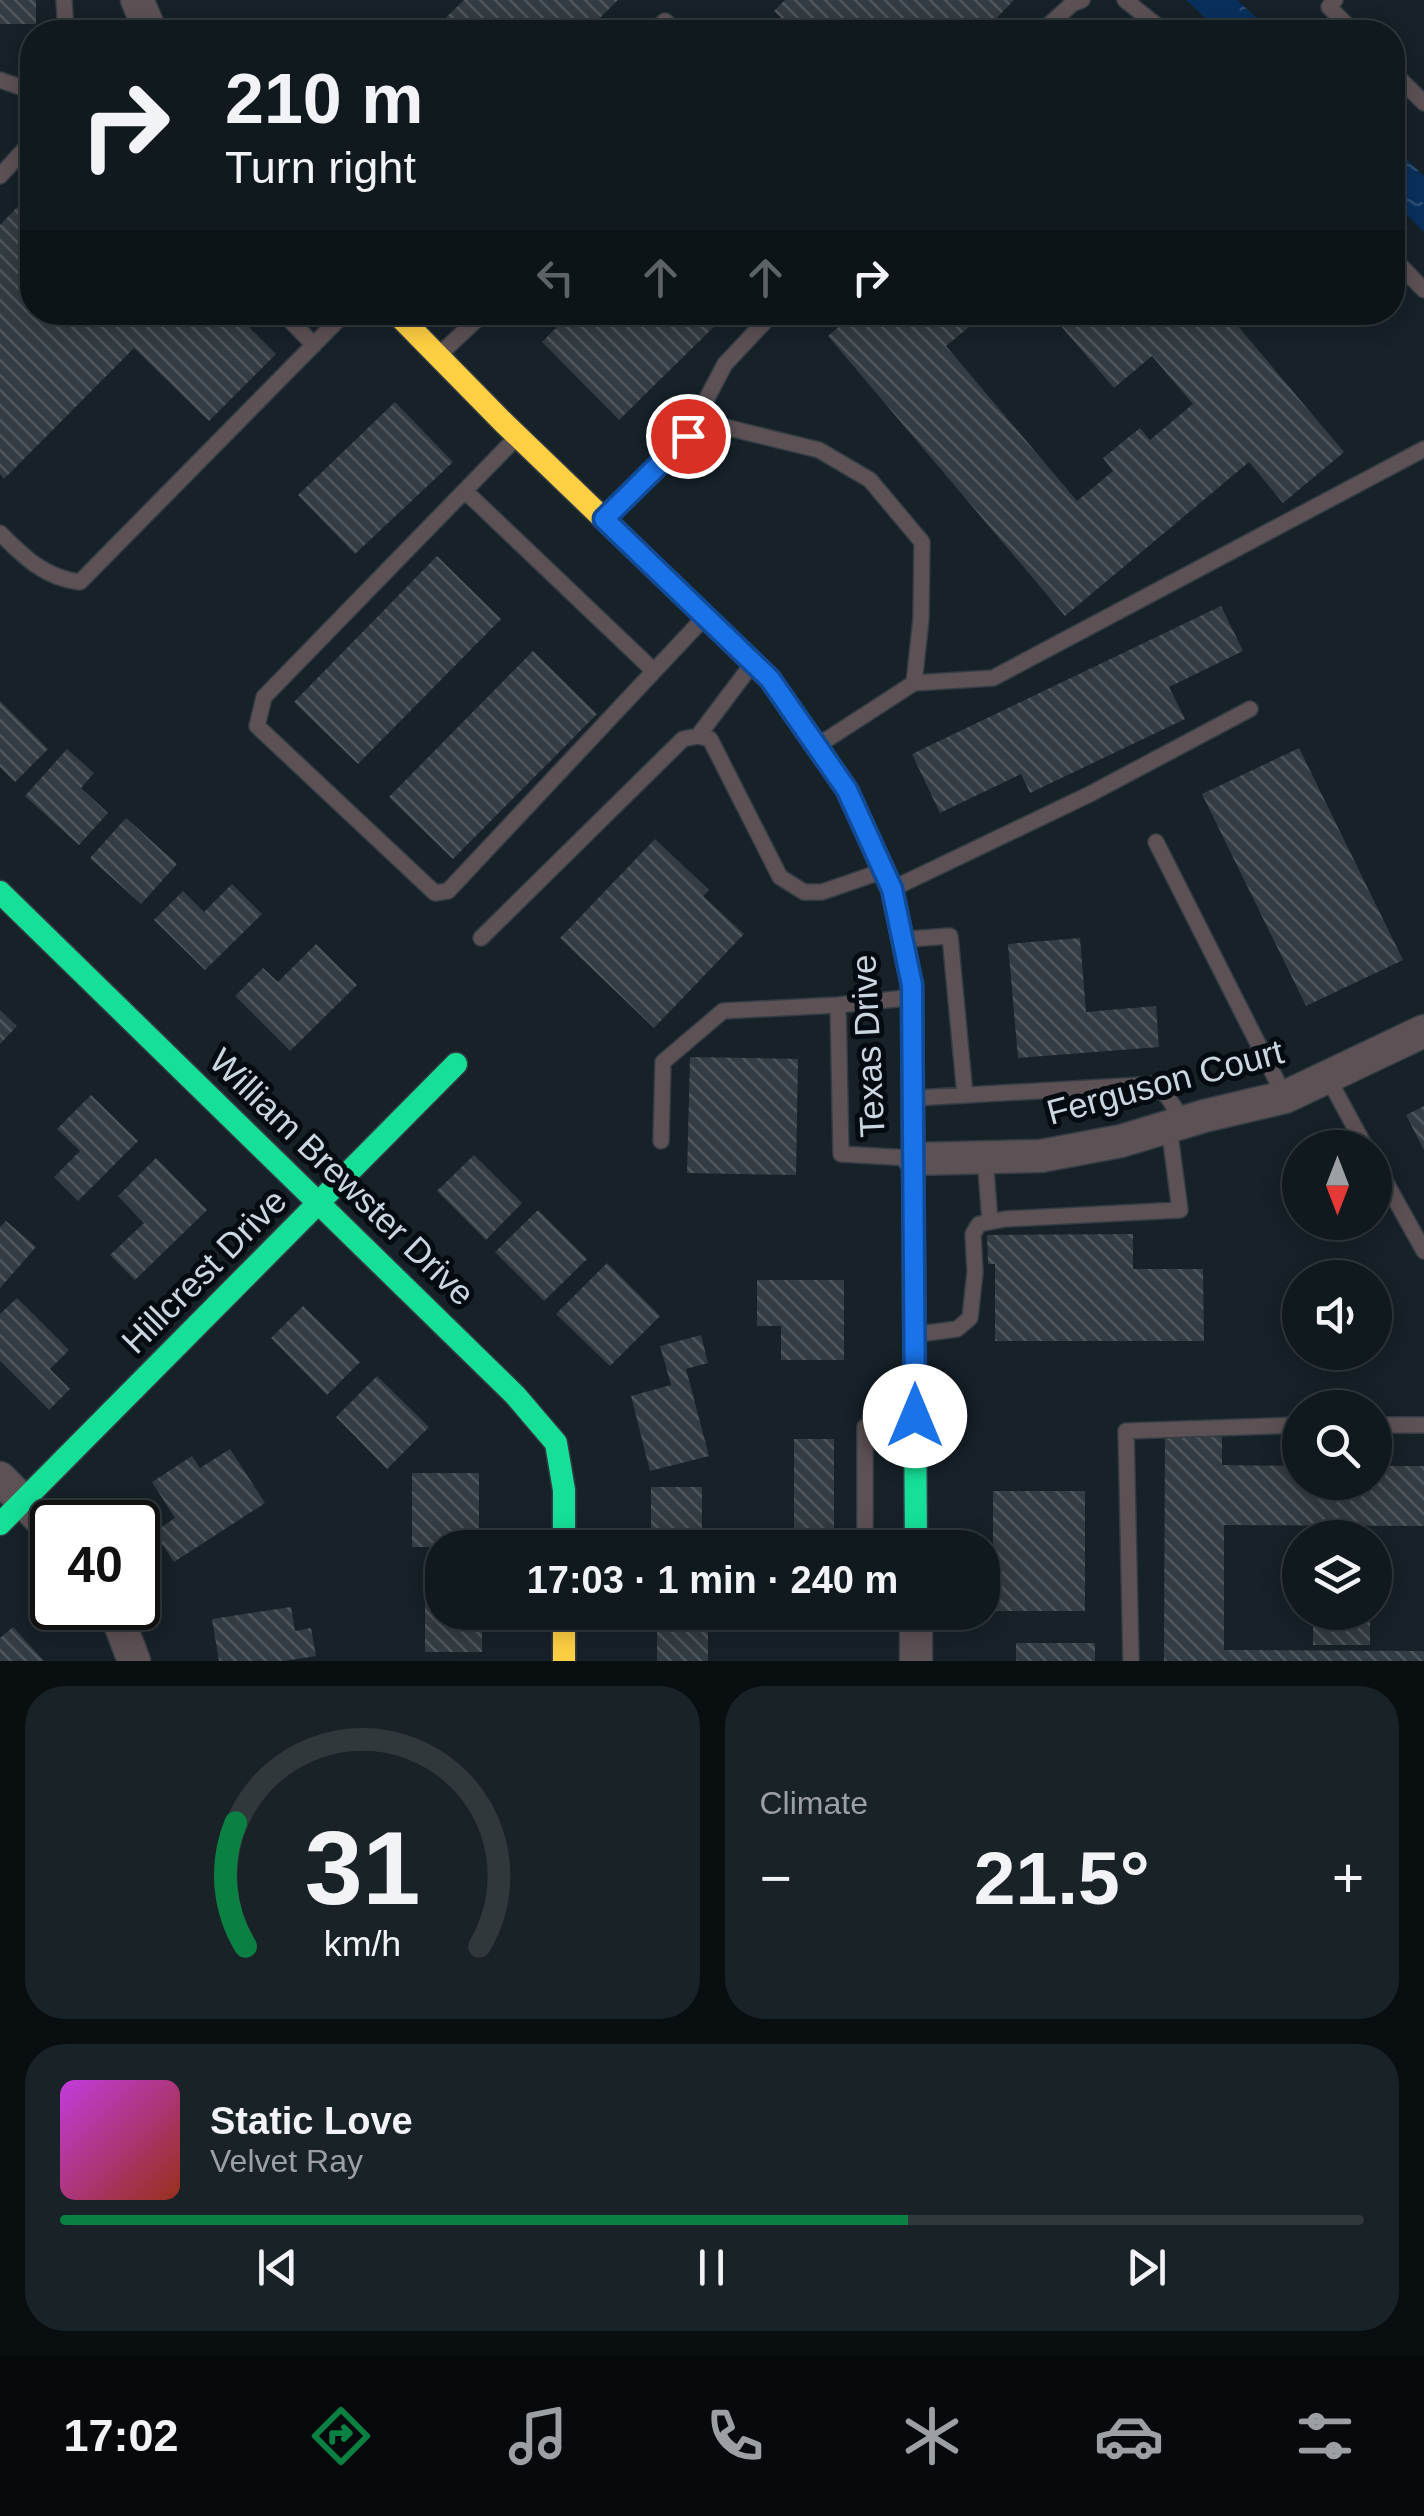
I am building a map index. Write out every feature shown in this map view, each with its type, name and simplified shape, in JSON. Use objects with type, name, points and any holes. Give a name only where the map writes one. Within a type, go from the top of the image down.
[{"type":"street","name":"Texas Drive","points":[[408,325],[770,679],[847,790],[888,880],[912,997],[916,1530]]},
{"type":"street","name":"William Brewster Drive","points":[[0,892],[514,1395],[556,1443],[564,1490],[564,1530]]},
{"type":"street","name":"Ferguson Court","points":[[914,1158],[1040,1156],[1121,1141],[1285,1097],[1424,1031]]},
{"type":"street","name":"Hillcrest Drive","points":[[0,1524],[456,1064]]},
{"type":"street","points":[[0,1478],[30,1508]]},
{"type":"street","points":[[122,1630],[134,1661]]},
{"type":"street","points":[[564,1630],[564,1661]]},
{"type":"street","points":[[916,1630],[916,1661]]},
{"type":"lane","points":[[1054,20],[1082,0]]},
{"type":"lane","points":[[1125,0],[1149,20]]},
{"type":"lane","points":[[1405,84],[1424,103]]},
{"type":"lane","points":[[0,176],[20,154]]},
{"type":"lane","points":[[1405,270],[1424,290]]},
{"type":"lane","points":[[295,325],[314,345]]},
{"type":"lane","points":[[0,533],[25,558],[57,579],[80,582],[333,325]]},
{"type":"lane","points":[[438,356],[471,325]]},
{"type":"lane","points":[[604,519],[688,436],[725,364],[762,325]]},
{"type":"lane","points":[[696,420],[819,450],[870,480],[912,529],[922,542],[922,619],[914,683]]},
{"type":"lane","points":[[518,436],[264,698],[257,726],[435,893],[448,891],[705,617]]},
{"type":"lane","points":[[816,746],[914,683],[993,678],[1424,449]]},
{"type":"lane","points":[[465,490],[654,671]]},
{"type":"lane","points":[[698,736],[753,663]]},
{"type":"lane","points":[[481,938],[683,739],[710,739],[780,877],[804,892],[822,892],[888,880],[1073,802],[1250,710]]},
{"type":"lane","points":[[1156,842],[1285,1097]]},
{"type":"lane","points":[[903,940],[950,936],[964,1095]]},
{"type":"lane","points":[[661,1141],[663,1062],[722,1011],[912,997]]},
{"type":"lane","points":[[838,1005],[841,1154],[914,1158]]},
{"type":"lane","points":[[1328,1078],[1356,1130]]},
{"type":"lane","points":[[914,1098],[1159,1084],[1177,1124],[1180,1210],[978,1224],[973,1234],[975,1272],[970,1318],[958,1329],[915,1334]]},
{"type":"lane","points":[[985,1157],[990,1222]]},
{"type":"lane","points":[[1392,1194],[1424,1251]]},
{"type":"lane","points":[[866,1530],[865,1427],[883,1417],[915,1416]]},
{"type":"lane","points":[[1392,1425],[1424,1425]]},
{"type":"lane","points":[[1131,1661],[1126,1430],[1282,1426]]},
{"type":"water","points":[[1186,0],[1237,0],[1259,20],[1207,20]]},
{"type":"water","points":[[1405,158],[1424,176],[1424,232],[1405,213]]},
{"type":"building","points":[[0,0],[36,0],[36,20],[0,24]]},
{"type":"building","points":[[464,0],[618,0],[598,20],[443,20]]},
{"type":"building","points":[[785,0],[1014,0],[995,20],[783,20],[774,11]]},
{"type":"building","points":[[20,204],[20,325],[247,325],[276,354],[209,421],[134,348],[4,479],[0,474],[0,225]]},
{"type":"building","points":[[559,325],[716,325],[619,420],[542,342]]},
{"type":"building","points":[[841,325],[972,325],[946,346],[1077,501],[1113,471],[1103,458],[1140,428],[1150,440],[1193,404],[1152,356],[1114,388],[1060,325],[1237,325],[1344,452],[1283,503],[1249,462],[1065,616],[828,336]]},
{"type":"building","points":[[395,402],[453,462],[355,554],[298,495]]},
{"type":"building","points":[[437,556],[501,619],[358,764],[294,702]]},
{"type":"building","points":[[1221,606],[1243,651],[1169,687],[1185,719],[1030,793],[1021,774],[940,813],[912,754]]},
{"type":"building","points":[[533,651],[597,714],[453,859],[389,797]]},
{"type":"building","points":[[0,701],[48,749],[15,782],[0,767]]},
{"type":"building","points":[[1299,748],[1403,960],[1306,1006],[1202,794]]},
{"type":"building","points":[[67,749],[94,773],[81,788],[108,813],[79,845],[25,796]]},
{"type":"building","points":[[126,818],[177,864],[141,904],[90,858]]},
{"type":"building","points":[[655,839],[709,890],[703,896],[744,934],[654,1028],[560,938]]},
{"type":"building","points":[[232,884],[262,914],[205,970],[154,920],[183,891],[204,912]]},
{"type":"building","points":[[1080,938],[1086,1012],[1156,1006],[1159,1047],[1018,1058],[1008,944]]},
{"type":"building","points":[[316,944],[357,985],[290,1051],[235,996],[263,968],[278,982]]},
{"type":"building","points":[[0,1010],[17,1026],[0,1044]]},
{"type":"building","points":[[690,1057],[798,1059],[796,1175],[687,1173]]},
{"type":"building","points":[[91,1095],[138,1141],[78,1201],[54,1177],[80,1151],[57,1129]]},
{"type":"building","points":[[1424,1106],[1424,1150],[1406,1115]]},
{"type":"building","points":[[474,1155],[522,1203],[486,1240],[437,1191]]},
{"type":"building","points":[[156,1158],[207,1210],[135,1280],[110,1255],[144,1223],[118,1196]]},
{"type":"building","points":[[538,1210],[587,1259],[544,1301],[495,1252]]},
{"type":"building","points":[[6,1221],[36,1247],[0,1288],[0,1227]]},
{"type":"building","points":[[1133,1234],[1133,1269],[1203,1269],[1204,1341],[995,1341],[995,1264],[988,1264],[987,1235]]},
{"type":"building","points":[[607,1263],[660,1316],[610,1366],[556,1314]]},
{"type":"building","points":[[757,1280],[844,1280],[844,1360],[781,1360],[781,1326],[757,1326]]},
{"type":"building","points":[[17,1298],[69,1350],[50,1369],[70,1389],[49,1410],[0,1361],[0,1314]]},
{"type":"building","points":[[303,1306],[360,1362],[327,1395],[271,1338]]},
{"type":"building","points":[[701,1335],[708,1363],[686,1369],[709,1456],[650,1471],[631,1396],[671,1385],[660,1346]]},
{"type":"building","points":[[377,1376],[429,1427],[387,1469],[336,1417]]},
{"type":"building","points":[[1165,1436],[1222,1437],[1222,1465],[1282,1466],[1282,1500],[1392,1500],[1392,1466],[1424,1466],[1424,1526],[1392,1526],[1392,1520],[1282,1520],[1282,1525],[1224,1525],[1224,1650],[1424,1651],[1424,1661],[1164,1661]]},
{"type":"building","points":[[794,1439],[834,1439],[834,1530],[794,1530]]},
{"type":"building","points":[[230,1449],[265,1503],[174,1562],[160,1541],[160,1528],[175,1518],[152,1482],[192,1456],[200,1468]]},
{"type":"building","points":[[412,1473],[479,1473],[479,1530],[425,1530],[425,1547],[412,1547]]},
{"type":"building","points":[[651,1487],[702,1487],[702,1530],[651,1530]]},
{"type":"building","points":[[993,1491],[1085,1491],[1085,1611],[1000,1611],[1000,1530],[993,1530]]},
{"type":"building","points":[[291,1607],[295,1631],[311,1628],[316,1656],[284,1661],[219,1661],[212,1619]]},
{"type":"building","points":[[13,1627],[44,1661],[0,1661],[0,1638]]},
{"type":"building","points":[[425,1630],[482,1630],[482,1652],[425,1652]]},
{"type":"building","points":[[657,1630],[708,1630],[708,1661],[657,1661]]},
{"type":"building","points":[[1313,1630],[1370,1630],[1370,1645],[1313,1645]]},
{"type":"building","points":[[1016,1643],[1095,1643],[1095,1661],[1016,1661]]},
{"type":"traffic: fast","points":[[717,628],[770,679],[847,790],[892,889],[912,985],[916,1530]]},
{"type":"traffic: fast","points":[[0,892],[515,1395],[556,1443],[564,1490],[564,1530]]},
{"type":"traffic: fast","points":[[0,1524],[456,1064]]},
{"type":"traffic: slow","points":[[408,325],[717,628]]},
{"type":"traffic: slow","points":[[564,1630],[564,1661]]},
{"type":"route","points":[[688,436],[604,519],[770,679],[847,790],[892,889],[912,985],[915,1416]]}]
